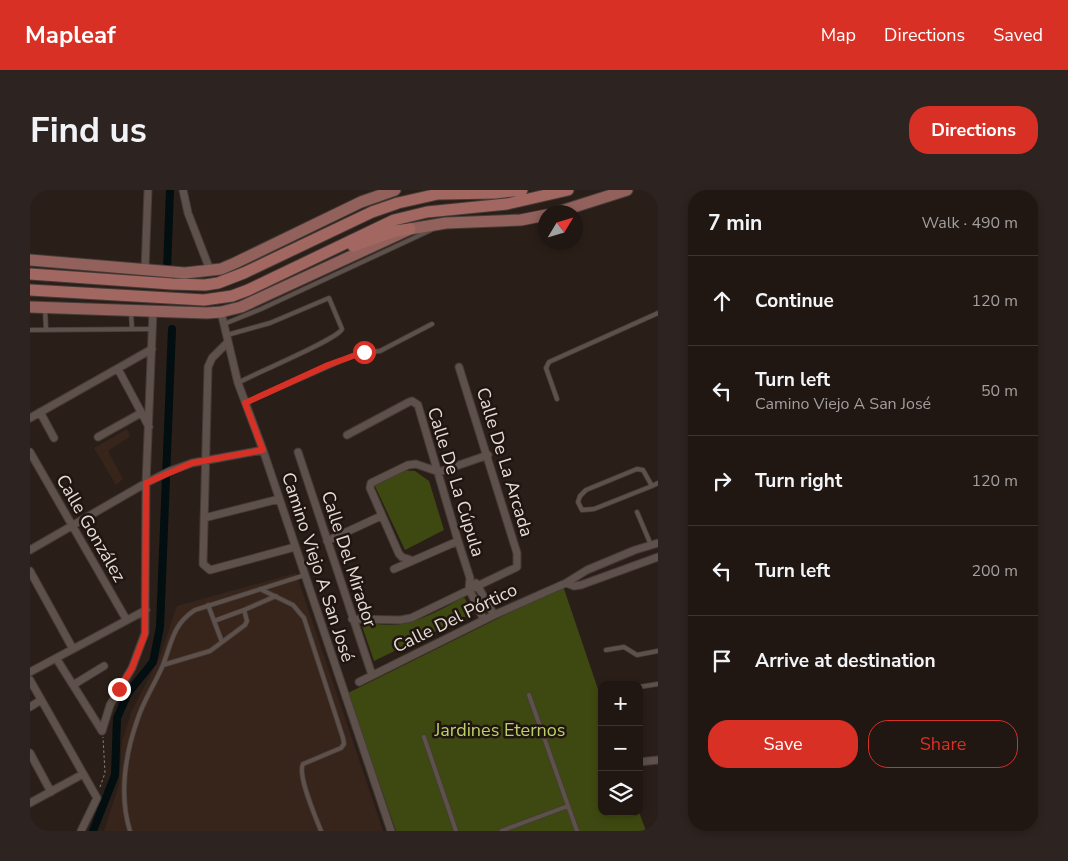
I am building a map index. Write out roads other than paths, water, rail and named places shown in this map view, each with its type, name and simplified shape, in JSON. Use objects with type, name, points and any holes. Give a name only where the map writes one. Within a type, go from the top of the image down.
[{"type":"highway","points":[[30,274],[180,284],[205,285],[218,283],[237,276],[363,216],[398,203],[438,194],[495,193],[522,190]]},
{"type":"highway","points":[[30,290],[211,300],[232,296],[248,290],[380,226],[402,218],[440,210],[507,204],[568,190]]},
{"type":"highway","points":[[292,268],[395,231],[410,229]]},
{"type":"main road","points":[[30,260],[185,273],[221,269],[361,202],[395,190]]},
{"type":"main road","points":[[580,205],[627,190]]},
{"type":"main road","points":[[30,307],[207,313],[222,318],[241,307],[410,229],[446,223],[521,220],[538,217]]},
{"type":"street","points":[[146,270],[148,190]]},
{"type":"street","points":[[183,190],[188,213],[210,270]]},
{"type":"street","points":[[56,658],[102,731],[110,705],[132,668],[145,634],[146,483],[153,311]]},
{"type":"street","name":"Camino Viejo A San José","points":[[222,318],[238,383],[263,450],[390,831]]},
{"type":"street","points":[[227,338],[212,358],[208,368],[202,560],[206,568],[210,570],[295,547]]},
{"type":"street","points":[[30,418],[152,349]]},
{"type":"street","name":"Calle De La Arcada","points":[[459,367],[517,553],[517,566],[478,585]]},
{"type":"street","points":[[118,369],[149,427]]},
{"type":"street","name":"Calle De La Cúpula","points":[[347,434],[409,402],[412,401],[420,408],[470,578],[469,589]]},
{"type":"street","points":[[40,412],[54,438]]},
{"type":"street","points":[[98,437],[141,412]]},
{"type":"street","points":[[30,550],[170,471],[192,463],[263,450]]},
{"type":"street","name":"Calle González","points":[[30,452],[126,619]]},
{"type":"street","name":"Calle Del Mirador","points":[[298,452],[372,675]]},
{"type":"street","points":[[411,560],[399,554],[370,488],[372,481],[408,464],[416,464],[439,472],[488,455]]},
{"type":"street","points":[[204,518],[279,499]]},
{"type":"street","points":[[327,541],[381,516]]},
{"type":"street","points":[[394,569],[458,540]]},
{"type":"street","name":"Calle Del Pórtico","points":[[359,682],[494,615],[566,583],[587,570],[655,544]]},
{"type":"street","name":"Calle Del Pórtico","points":[[566,583],[574,586],[581,585],[658,559]]},
{"type":"street","points":[[30,571],[73,649]]},
{"type":"street","name":"Calle De La Cúpula","points":[[470,578],[478,585],[494,615]]},
{"type":"street","points":[[352,618],[400,620],[411,618],[478,585]]},
{"type":"street","points":[[469,589],[484,620]]},
{"type":"street","points":[[30,672],[146,610]]},
{"type":"street","points":[[73,685],[104,666]]},
{"type":"street","points":[[30,680],[97,798],[81,831]]},
{"type":"street","points":[[30,707],[42,700]]},
{"type":"street","points":[[30,753],[51,792]]},
{"type":"street","points":[[643,762],[658,760]]},
{"type":"street","points":[[30,803],[83,774]]},
{"type":"lane","points":[[222,318],[270,305],[446,223]]},
{"type":"lane","points":[[227,338],[270,323],[329,298],[342,329],[339,333],[325,341],[238,383]]},
{"type":"lane","points":[[45,307],[46,330]]},
{"type":"lane","points":[[131,310],[132,329]]},
{"type":"lane","points":[[557,399],[546,368],[549,362],[658,313]]},
{"type":"lane","points":[[245,403],[359,353],[380,352],[432,324]]},
{"type":"lane","points":[[30,330],[153,329]]},
{"type":"lane","points":[[652,486],[646,473],[643,470],[637,469],[586,490],[580,496],[578,502],[582,510],[594,509],[652,486],[658,483]]},
{"type":"lane","points":[[637,512],[655,544]]},
{"type":"lane","points":[[130,831],[124,808],[128,755],[137,720],[163,665],[176,627],[188,614],[195,610],[305,575]]},
{"type":"lane","points":[[260,589],[293,605],[304,618],[343,738],[344,744],[341,748],[303,764],[301,768],[320,831]]},
{"type":"lane","points":[[214,621],[276,596]]},
{"type":"lane","points":[[208,605],[222,642]]},
{"type":"lane","points":[[163,665],[210,651],[245,625],[247,621],[244,610]]},
{"type":"lane","points":[[606,650],[624,647],[638,655],[658,651]]},
{"type":"lane","points":[[643,686],[658,684]]},
{"type":"lane","points":[[529,695],[577,831]]},
{"type":"lane","points":[[424,737],[456,831]]},
{"type":"lane","points":[[500,831],[568,806]]},
{"type":"waterway","points":[[167,270],[170,190]]},
{"type":"waterway","points":[[93,831],[115,775],[117,718],[128,693],[153,662],[160,627],[172,329]]},
{"type":"park label","name":"Jardines Eternos","points":[[500,730]]}]
